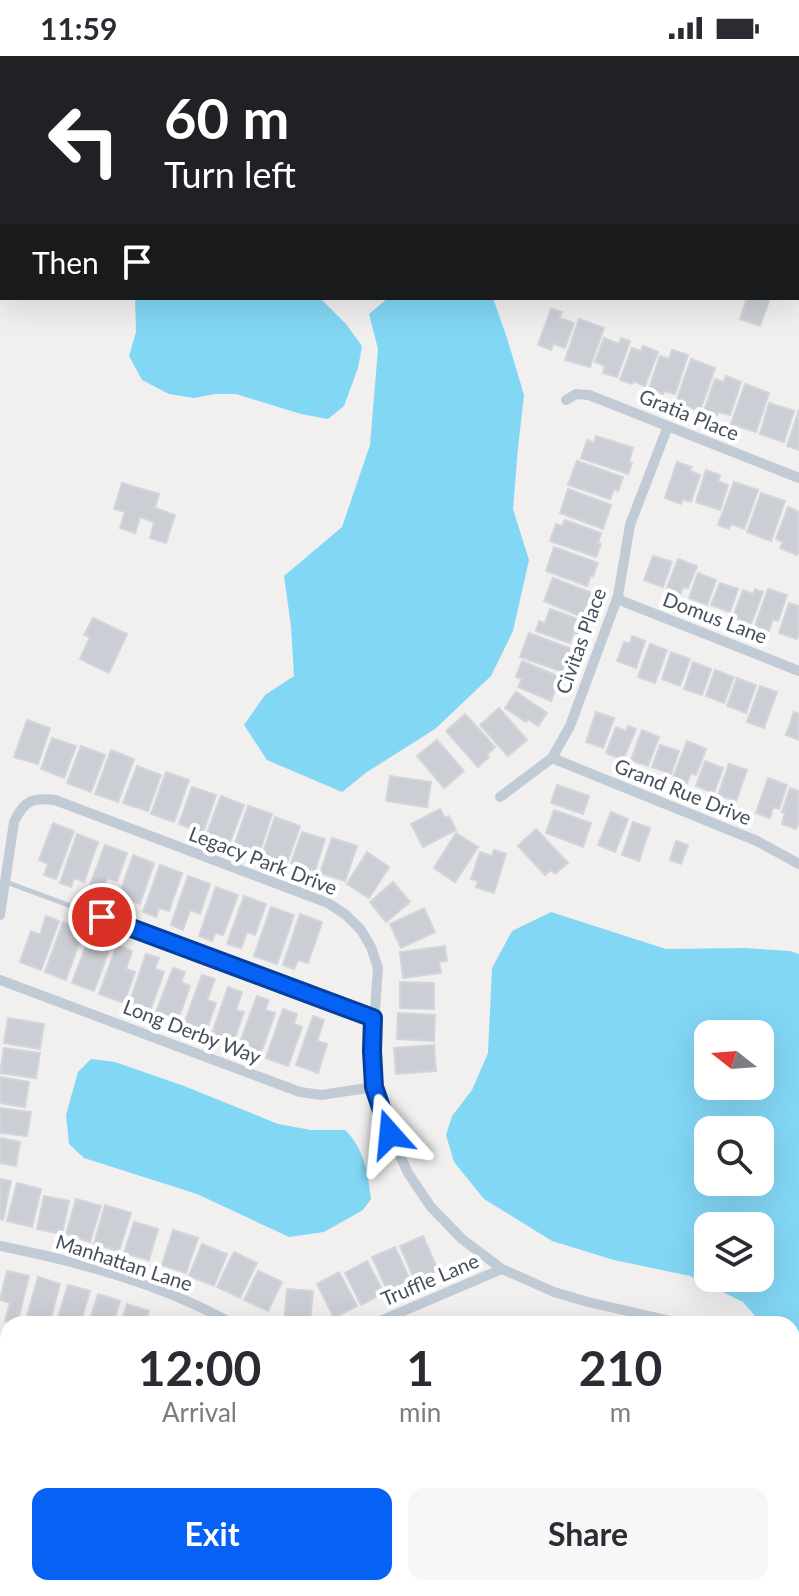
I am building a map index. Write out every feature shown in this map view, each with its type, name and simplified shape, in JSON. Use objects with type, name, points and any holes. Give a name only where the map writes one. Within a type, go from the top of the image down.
[{"type":"street","name":"Gratia Place","points":[[566,400],[576,394],[585,394],[799,478]]},
{"type":"street","name":"Civitas Place","points":[[500,797],[552,758],[570,726],[617,599],[630,525],[668,426]]},
{"type":"street","name":"Domus Lane","points":[[617,599],[799,671]]},
{"type":"street","name":"Grand Rue Drive","points":[[552,758],[757,841],[799,864]]},
{"type":"street","name":"Legacy Park Drive","points":[[0,915],[14,822],[20,809],[29,801],[42,798],[55,800],[328,903],[361,930],[371,947],[378,968],[373,1018],[374,1087],[390,1134],[408,1173],[431,1207],[462,1239],[502,1269],[554,1292],[653,1316]]},
{"type":"street","name":"Long Derby Way","points":[[0,980],[300,1092],[321,1095],[374,1087]]},
{"type":"street","name":"Manhattan Lane","points":[[0,1246],[87,1266],[154,1288],[219,1316]]},
{"type":"street","name":"Truffle Lane","points":[[392,1316],[502,1269]]},
{"type":"street","points":[[634,1311],[634,1316]]},
{"type":"lane","points":[[5,881],[373,1018]]},
{"type":"water","points":[[135,300],[322,300],[362,346],[358,368],[344,406],[328,419],[236,394],[194,398],[169,394],[142,380],[129,356],[136,332]]},
{"type":"water","points":[[386,300],[494,300],[524,395],[513,509],[529,560],[513,631],[491,676],[435,729],[367,772],[342,792],[267,760],[244,725],[265,695],[294,676],[284,576],[342,527],[370,445],[378,349],[369,314]]},
{"type":"water","points":[[551,912],[666,949],[745,948],[799,954],[799,1316],[755,1316],[743,1302],[723,1292],[774,1292],[774,1212],[694,1212],[694,1278],[614,1260],[552,1241],[484,1199],[454,1162],[446,1135],[452,1116],[472,1090],[488,1053],[492,968],[512,931]]},
{"type":"water","points":[[91,1059],[115,1062],[278,1124],[311,1130],[345,1130],[361,1153],[371,1199],[363,1210],[324,1232],[289,1237],[197,1194],[84,1158],[69,1144],[66,1115],[78,1072]]},
{"type":"building","points":[[746,300],[769,300],[760,326],[740,319]]},
{"type":"building","points":[[551,309],[562,312],[559,318],[574,323],[565,348],[553,344],[551,350],[538,345]]},
{"type":"building","points":[[579,319],[604,328],[590,367],[565,360]]},
{"type":"building","points":[[604,338],[619,344],[621,338],[630,341],[617,377],[603,373],[605,366],[595,362]]},
{"type":"building","points":[[643,346],[658,352],[645,386],[620,380],[632,348],[641,351]]},
{"type":"building","points":[[672,350],[688,355],[675,394],[649,389],[660,356],[669,359]]},
{"type":"building","points":[[691,359],[715,368],[700,411],[676,402]]},
{"type":"building","points":[[726,376],[741,382],[730,415],[704,411],[715,379],[724,382]]},
{"type":"building","points":[[745,384],[769,393],[756,432],[731,424]]},
{"type":"building","points":[[769,403],[794,411],[784,442],[760,434]]},
{"type":"building","points":[[799,410],[799,450],[787,446]]},
{"type":"building","points":[[596,436],[633,448],[628,474],[581,458],[587,440],[594,443]]},
{"type":"building","points":[[577,461],[623,477],[618,491],[614,489],[610,499],[568,485]]},
{"type":"building","points":[[677,462],[692,467],[690,471],[700,475],[691,502],[683,499],[681,504],[665,498]]},
{"type":"building","points":[[706,470],[720,475],[718,481],[728,485],[720,510],[696,502]]},
{"type":"building","points":[[734,482],[758,490],[744,529],[731,524],[729,529],[718,525]]},
{"type":"building","points":[[122,483],[159,494],[155,508],[175,515],[166,543],[150,538],[154,522],[140,517],[135,533],[120,528],[125,512],[114,509]]},
{"type":"building","points":[[568,489],[611,505],[603,529],[560,513]]},
{"type":"building","points":[[761,493],[785,501],[771,541],[747,532]]},
{"type":"building","points":[[788,507],[799,512],[797,555],[780,548],[783,542],[776,539]]},
{"type":"building","points":[[565,520],[601,533],[596,557],[550,541],[556,524],[562,526]]},
{"type":"building","points":[[554,547],[598,563],[587,586],[546,571]]},
{"type":"building","points":[[653,556],[672,562],[663,587],[644,580]]},
{"type":"building","points":[[678,559],[697,566],[688,588],[683,587],[679,598],[665,593]]},
{"type":"building","points":[[698,573],[716,580],[707,605],[689,598]]},
{"type":"building","points":[[553,578],[592,593],[582,617],[544,601]]},
{"type":"building","points":[[720,583],[738,589],[730,612],[711,605]]},
{"type":"building","points":[[755,589],[763,592],[751,624],[733,617],[743,590],[753,594]]},
{"type":"building","points":[[768,589],[787,595],[778,621],[773,619],[769,631],[755,626]]},
{"type":"building","points":[[789,603],[799,606],[797,639],[779,633]]},
{"type":"building","points":[[550,609],[583,621],[570,643],[536,631],[539,621],[545,623]]},
{"type":"building","points":[[93,618],[127,634],[109,673],[80,659],[90,637],[84,635]]},
{"type":"building","points":[[529,633],[572,649],[563,672],[520,657]]},
{"type":"building","points":[[632,636],[645,641],[636,668],[617,661],[624,642],[630,644]]},
{"type":"building","points":[[650,644],[667,650],[655,683],[638,677]]},
{"type":"building","points":[[671,652],[690,659],[680,686],[662,679]]},
{"type":"building","points":[[522,661],[560,677],[551,701],[518,687],[522,679],[516,677]]},
{"type":"building","points":[[693,662],[711,669],[702,695],[684,689]]},
{"type":"building","points":[[715,670],[734,677],[724,703],[706,696]]},
{"type":"building","points":[[737,678],[756,685],[746,713],[727,706]]},
{"type":"building","points":[[760,686],[777,692],[764,728],[747,722]]},
{"type":"building","points":[[516,692],[547,713],[538,726],[505,708]]},
{"type":"building","points":[[499,708],[527,740],[508,756],[480,725]]},
{"type":"building","points":[[596,712],[614,718],[603,748],[586,742]]},
{"type":"building","points":[[794,712],[799,714],[799,740],[786,735]]},
{"type":"building","points":[[465,714],[495,747],[478,767],[446,731]]},
{"type":"building","points":[[27,720],[50,728],[38,764],[14,757]]},
{"type":"building","points":[[628,726],[636,729],[623,760],[606,753],[616,727],[626,731]]},
{"type":"building","points":[[642,730],[659,737],[648,766],[631,760]]},
{"type":"building","points":[[52,738],[76,746],[64,778],[41,769]]},
{"type":"building","points":[[437,740],[464,771],[444,788],[417,756]]},
{"type":"building","points":[[687,741],[706,749],[696,775],[691,773],[687,783],[673,778]]},
{"type":"building","points":[[660,745],[679,751],[671,774],[652,767]]},
{"type":"building","points":[[81,746],[105,755],[91,792],[67,783]]},
{"type":"building","points":[[111,750],[134,759],[118,802],[95,794]]},
{"type":"building","points":[[705,761],[723,768],[714,793],[696,786]]},
{"type":"building","points":[[729,764],[747,770],[736,801],[718,795]]},
{"type":"building","points":[[137,766],[161,775],[148,811],[123,803]]},
{"type":"building","points":[[166,772],[189,780],[174,822],[151,814]]},
{"type":"building","points":[[390,776],[431,782],[427,807],[386,801]]},
{"type":"building","points":[[768,778],[787,785],[779,809],[773,807],[770,818],[756,813]]},
{"type":"building","points":[[557,785],[589,796],[583,814],[551,803]]},
{"type":"building","points":[[192,787],[216,795],[203,833],[179,824]]},
{"type":"building","points":[[790,788],[799,791],[799,822],[796,829],[782,824],[785,813],[782,812]]},
{"type":"building","points":[[221,796],[244,805],[230,842],[207,833]]},
{"type":"building","points":[[248,806],[272,814],[259,854],[234,846]]},
{"type":"building","points":[[440,809],[445,818],[449,816],[456,830],[423,847],[411,824]]},
{"type":"building","points":[[554,810],[591,823],[583,847],[546,833]]},
{"type":"building","points":[[611,812],[628,819],[615,852],[598,845]]},
{"type":"building","points":[[275,817],[300,826],[287,863],[262,855]]},
{"type":"building","points":[[633,822],[650,828],[639,861],[622,855]]},
{"type":"building","points":[[53,823],[74,831],[56,879],[44,875],[48,864],[39,860]]},
{"type":"building","points":[[536,829],[568,863],[555,874],[551,870],[545,875],[518,846]]},
{"type":"building","points":[[302,832],[325,839],[315,871],[291,863]]},
{"type":"building","points":[[456,833],[478,847],[455,882],[434,868]]},
{"type":"building","points":[[77,834],[98,842],[84,882],[74,878],[71,887],[60,883]]},
{"type":"building","points":[[332,838],[357,846],[345,881],[320,873]]},
{"type":"building","points":[[676,841],[688,845],[681,864],[670,860]]},
{"type":"building","points":[[105,845],[127,853],[117,881],[107,878],[99,898],[87,894]]},
{"type":"building","points":[[494,850],[506,854],[494,893],[476,887],[478,881],[471,879],[480,852],[492,856]]},
{"type":"building","points":[[367,852],[389,867],[369,898],[347,884]]},
{"type":"building","points":[[133,855],[154,863],[140,904],[131,900],[128,909],[116,905]]},
{"type":"building","points":[[160,865],[182,873],[169,911],[159,908],[156,917],[143,912]]},
{"type":"building","points":[[188,876],[210,884],[200,914],[190,910],[183,930],[171,925]]},
{"type":"building","points":[[393,882],[410,902],[386,922],[370,902]]},
{"type":"building","points":[[216,887],[238,895],[223,935],[215,933],[212,941],[199,936]]},
{"type":"building","points":[[244,896],[266,904],[255,935],[247,932],[241,948],[227,944]]},
{"type":"building","points":[[271,907],[294,915],[277,964],[254,956]]},
{"type":"building","points":[[424,908],[435,932],[401,948],[390,924]]},
{"type":"building","points":[[300,914],[322,922],[308,963],[298,960],[294,969],[283,965]]},
{"type":"building","points":[[46,916],[59,921],[41,970],[20,962],[31,931],[40,935]]},
{"type":"building","points":[[63,922],[75,927],[72,937],[80,940],[66,980],[45,972]]},
{"type":"building","points":[[91,933],[105,938],[101,947],[109,950],[94,991],[72,983]]},
{"type":"building","points":[[117,945],[132,951],[126,969],[135,972],[124,1003],[99,994]]},
{"type":"building","points":[[445,946],[447,961],[439,962],[441,973],[403,978],[400,952]]},
{"type":"building","points":[[146,954],[159,958],[155,969],[164,972],[150,1011],[129,1004]]},
{"type":"building","points":[[173,968],[185,972],[181,982],[190,986],[177,1023],[155,1015]]},
{"type":"building","points":[[202,975],[215,979],[207,1000],[216,1003],[206,1032],[184,1024]]},
{"type":"building","points":[[400,982],[434,983],[434,1009],[400,1008]]},
{"type":"building","points":[[228,987],[242,992],[236,1010],[244,1012],[233,1043],[211,1036]]},
{"type":"building","points":[[257,996],[269,1000],[265,1010],[275,1013],[261,1053],[239,1045]]},
{"type":"building","points":[[283,1009],[297,1014],[294,1024],[302,1027],[288,1066],[266,1058]]},
{"type":"building","points":[[398,1013],[435,1015],[434,1041],[397,1039]]},
{"type":"building","points":[[313,1016],[324,1020],[317,1041],[327,1044],[318,1073],[296,1065]]},
{"type":"building","points":[[8,1018],[44,1024],[40,1049],[4,1043]]},
{"type":"building","points":[[434,1045],[436,1071],[396,1074],[394,1048]]},
{"type":"building","points":[[4,1048],[40,1053],[36,1078],[0,1073]]},
{"type":"building","points":[[0,1077],[29,1082],[25,1107],[0,1103]]},
{"type":"building","points":[[0,1108],[31,1112],[27,1136],[0,1133]]},
{"type":"building","points":[[0,1138],[20,1142],[16,1166],[0,1163]]},
{"type":"building","points":[[0,1179],[11,1181],[3,1220],[0,1219]]},
{"type":"building","points":[[17,1183],[41,1189],[32,1227],[7,1221]]},
{"type":"building","points":[[44,1196],[69,1201],[62,1234],[37,1229]]},
{"type":"building","points":[[76,1199],[101,1206],[90,1242],[66,1234]]},
{"type":"building","points":[[105,1205],[131,1213],[119,1251],[94,1244]]},
{"type":"building","points":[[134,1222],[158,1229],[149,1260],[124,1253]]},
{"type":"building","points":[[173,1230],[198,1238],[186,1273],[162,1265]]},
{"type":"building","points":[[423,1236],[438,1270],[415,1281],[400,1246]]},
{"type":"building","points":[[202,1244],[227,1254],[214,1286],[189,1276]]},
{"type":"building","points":[[395,1247],[410,1280],[387,1290],[372,1257]]},
{"type":"building","points":[[234,1252],[257,1263],[240,1298],[217,1287]]},
{"type":"building","points":[[367,1261],[384,1293],[361,1305],[345,1273]]},
{"type":"building","points":[[7,1271],[29,1276],[19,1316],[6,1316],[10,1303],[0,1300]]},
{"type":"building","points":[[258,1271],[282,1282],[268,1311],[244,1300]]},
{"type":"building","points":[[339,1272],[357,1306],[333,1316],[317,1284]]},
{"type":"building","points":[[38,1277],[60,1284],[51,1316],[27,1316]]},
{"type":"building","points":[[68,1285],[90,1291],[82,1316],[58,1316]]},
{"type":"building","points":[[287,1289],[313,1291],[311,1316],[285,1316]]},
{"type":"building","points":[[98,1294],[120,1301],[115,1316],[91,1316]]},
{"type":"building","points":[[127,1304],[149,1311],[147,1316],[123,1316]]},
{"type":"route","points":[[102,917],[373,1018],[374,1087],[390,1134]]}]
